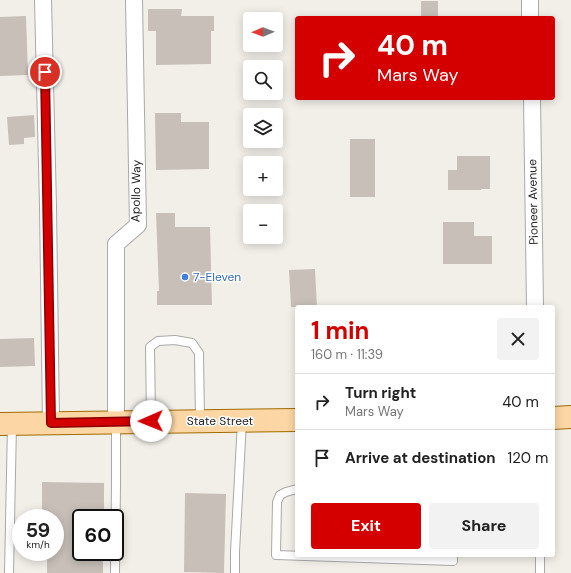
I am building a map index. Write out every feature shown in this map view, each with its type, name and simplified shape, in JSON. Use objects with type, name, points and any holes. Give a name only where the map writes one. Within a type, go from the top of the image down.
[{"type":"main road","points":[[555,418],[571,417]]},
{"type":"main road","name":"State Street","points":[[6,424],[295,420]]},
{"type":"street","points":[[43,0],[51,423]]},
{"type":"street","name":"Apollo Way","points":[[116,422],[116,244],[138,225],[134,0]]},
{"type":"street","points":[[530,0],[530,16]]},
{"type":"street","name":"Pioneer Avenue","points":[[532,100],[535,305]]},
{"type":"lane","points":[[151,421],[150,347],[158,341],[175,340],[192,343],[199,353],[200,421]]},
{"type":"lane","points":[[235,573],[242,421]]},
{"type":"lane","points":[[115,573],[116,422]]},
{"type":"lane","points":[[6,424],[9,573]]},
{"type":"lane","points":[[295,490],[280,495],[277,502],[276,555],[295,555]]},
{"type":"lane","points":[[382,557],[453,561],[453,557]]},
{"type":"lane","points":[[540,557],[540,573]]},
{"type":"building","points":[[421,1],[438,1],[438,16],[421,16]]},
{"type":"building","points":[[148,9],[182,9],[181,16],[214,16],[214,31],[211,31],[211,64],[156,65],[156,31],[148,31]]},
{"type":"building","points":[[26,16],[28,75],[0,76],[0,17]]},
{"type":"building","points":[[155,113],[181,113],[181,122],[209,122],[209,169],[156,170]]},
{"type":"building","points":[[34,115],[35,137],[24,138],[24,144],[9,145],[7,117]]},
{"type":"building","points":[[350,139],[375,139],[375,197],[350,197]]},
{"type":"building","points":[[457,156],[490,156],[490,189],[448,190],[448,170],[457,170]]},
{"type":"building","points":[[156,213],[175,213],[175,227],[210,227],[212,305],[157,305],[157,291],[159,291]]},
{"type":"building","points":[[443,222],[474,222],[474,236],[492,236],[492,264],[443,264]]},
{"type":"building","points":[[315,269],[317,305],[295,305],[295,307],[291,307],[289,270]]},
{"type":"building","points":[[34,338],[35,366],[0,367],[0,339]]},
{"type":"building","points":[[42,482],[104,483],[104,509],[72,509],[72,561],[103,561],[103,573],[47,573],[47,561],[64,561],[64,509],[42,509]]},
{"type":"building","points":[[185,493],[226,494],[224,573],[184,572]]},
{"type":"place","name":"7-Eleven","points":[[185,277]]},
{"type":"route","points":[[45,72],[51,423],[151,421]]}]
